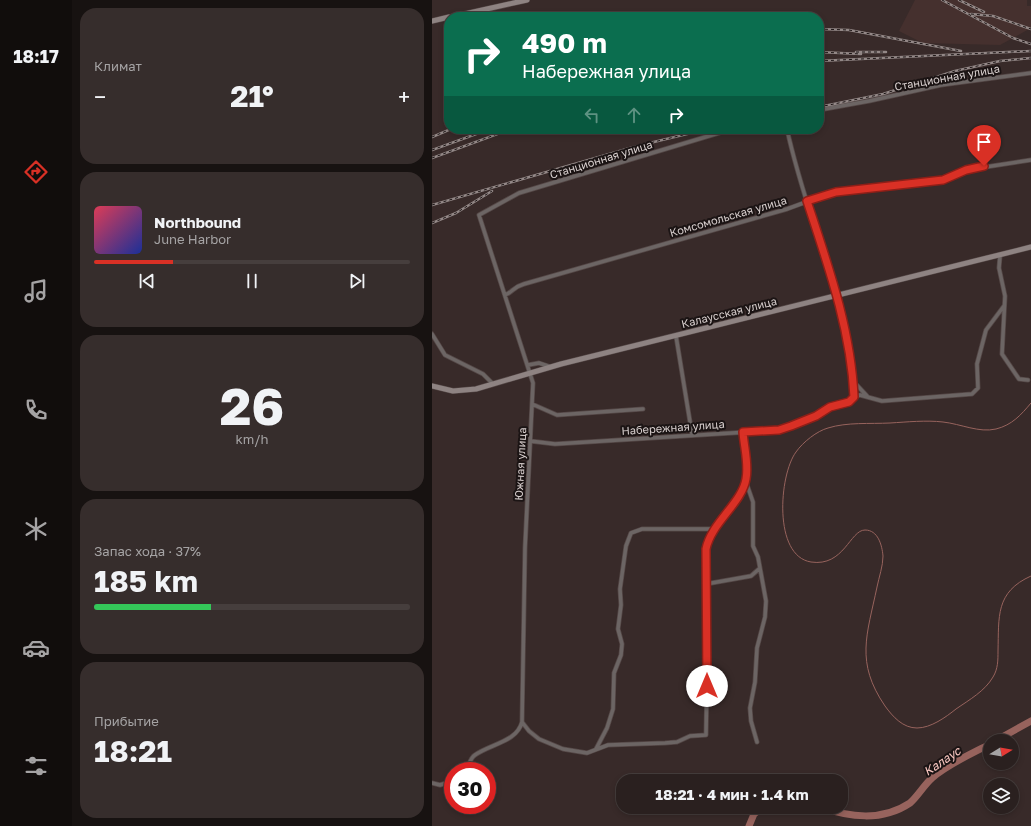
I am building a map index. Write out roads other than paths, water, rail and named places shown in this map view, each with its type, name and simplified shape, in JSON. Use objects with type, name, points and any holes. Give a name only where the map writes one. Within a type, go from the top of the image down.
[{"type":"street","points":[[473,12],[527,0]]},
{"type":"street","points":[[432,21],[444,18]]},
{"type":"street","name":"Станционная улица","points":[[824,109],[869,101],[912,90],[1031,73]]},
{"type":"street","name":"Станционная улица","points":[[479,215],[519,193],[715,134]]},
{"type":"street","points":[[788,134],[807,201],[837,295],[846,338],[854,397]]},
{"type":"street","name":"Комсомольская улица","points":[[505,295],[510,293],[514,287],[787,209],[836,192],[943,180],[966,170],[1031,160]]},
{"type":"street","name":"Южная улица","points":[[479,215],[533,383],[525,548],[522,722]]},
{"type":"street","name":"Калаусская улица","points":[[432,386],[458,391],[476,389],[552,367],[1031,247]]},
{"type":"street","points":[[1000,256],[999,268],[1005,292],[1002,354],[1019,379],[1028,380]]},
{"type":"street","name":"Набережная улица","points":[[530,441],[555,444],[692,434],[779,430],[816,416],[830,407],[849,402],[854,397],[860,395],[877,401],[886,401],[974,393],[978,385],[976,368],[986,330],[1004,306]]},
{"type":"street","points":[[432,334],[446,356],[483,374],[493,384]]},
{"type":"street","points":[[676,336],[692,434]]},
{"type":"street","points":[[528,365],[539,363],[552,367]]},
{"type":"street","points":[[852,380],[868,397]]},
{"type":"street","points":[[532,404],[557,415],[643,409]]},
{"type":"street","points":[[522,722],[534,736],[559,748],[587,753],[608,745],[641,745],[677,742],[690,736],[706,734],[706,554],[710,537],[746,482],[747,470],[743,432]]},
{"type":"street","points":[[746,482],[753,502],[753,546],[758,557],[766,605],[758,642],[755,682],[750,708],[751,721],[757,742]]},
{"type":"street","points":[[596,749],[607,728],[613,709],[614,673],[621,655],[622,644],[618,629],[621,605],[620,589],[626,546],[630,535],[635,531],[642,529],[715,529]]},
{"type":"street","points":[[704,529],[710,537]]},
{"type":"street","points":[[706,584],[751,576],[759,569]]},
{"type":"street","points":[[471,762],[475,754],[515,735],[521,730],[522,722]]},
{"type":"street","points":[[432,783],[440,785],[444,784]]},
{"type":"waterway","points":[[1031,403],[1020,415],[1007,425],[990,430],[930,421],[851,424],[824,429],[810,437],[796,452],[790,463],[783,495],[785,531],[790,546],[799,556],[811,562],[822,562],[831,559],[839,554],[860,532],[865,530],[876,535],[882,547],[883,560],[867,634],[867,662],[870,676],[885,706],[899,721],[912,728],[922,728],[938,722],[976,695],[990,682],[995,674],[998,658],[999,617],[1001,607],[1011,590],[1019,582],[1031,576]]},
{"type":"waterway","name":"Калаус","points":[[1008,734],[1031,721]]},
{"type":"waterway","name":"Калаус","points":[[848,814],[865,816],[877,815],[899,809],[910,803],[938,773],[983,748]]},
{"type":"waterway","name":"Калаус","points":[[749,826],[754,814]]},
{"type":"railway","points":[[942,0],[1013,38],[1031,44]]},
{"type":"railway","points":[[959,0],[984,12]]},
{"type":"railway","points":[[971,14],[993,16],[1031,29]]},
{"type":"railway","points":[[824,29],[849,30],[961,51]]},
{"type":"railway","points":[[824,61],[1031,51]]},
{"type":"railway","points":[[824,52],[861,54]]},
{"type":"railway","points":[[856,52],[886,52]]},
{"type":"railway","points":[[824,106],[883,94],[955,71],[1000,61],[1031,58]]},
{"type":"railway","points":[[432,137],[444,132]]},
{"type":"railway","points":[[432,150],[476,134]]},
{"type":"railway","points":[[432,158],[497,134]]},
{"type":"railway","points":[[432,205],[637,146],[687,134]]},
{"type":"railway","points":[[432,223],[456,213],[492,191]]}]
